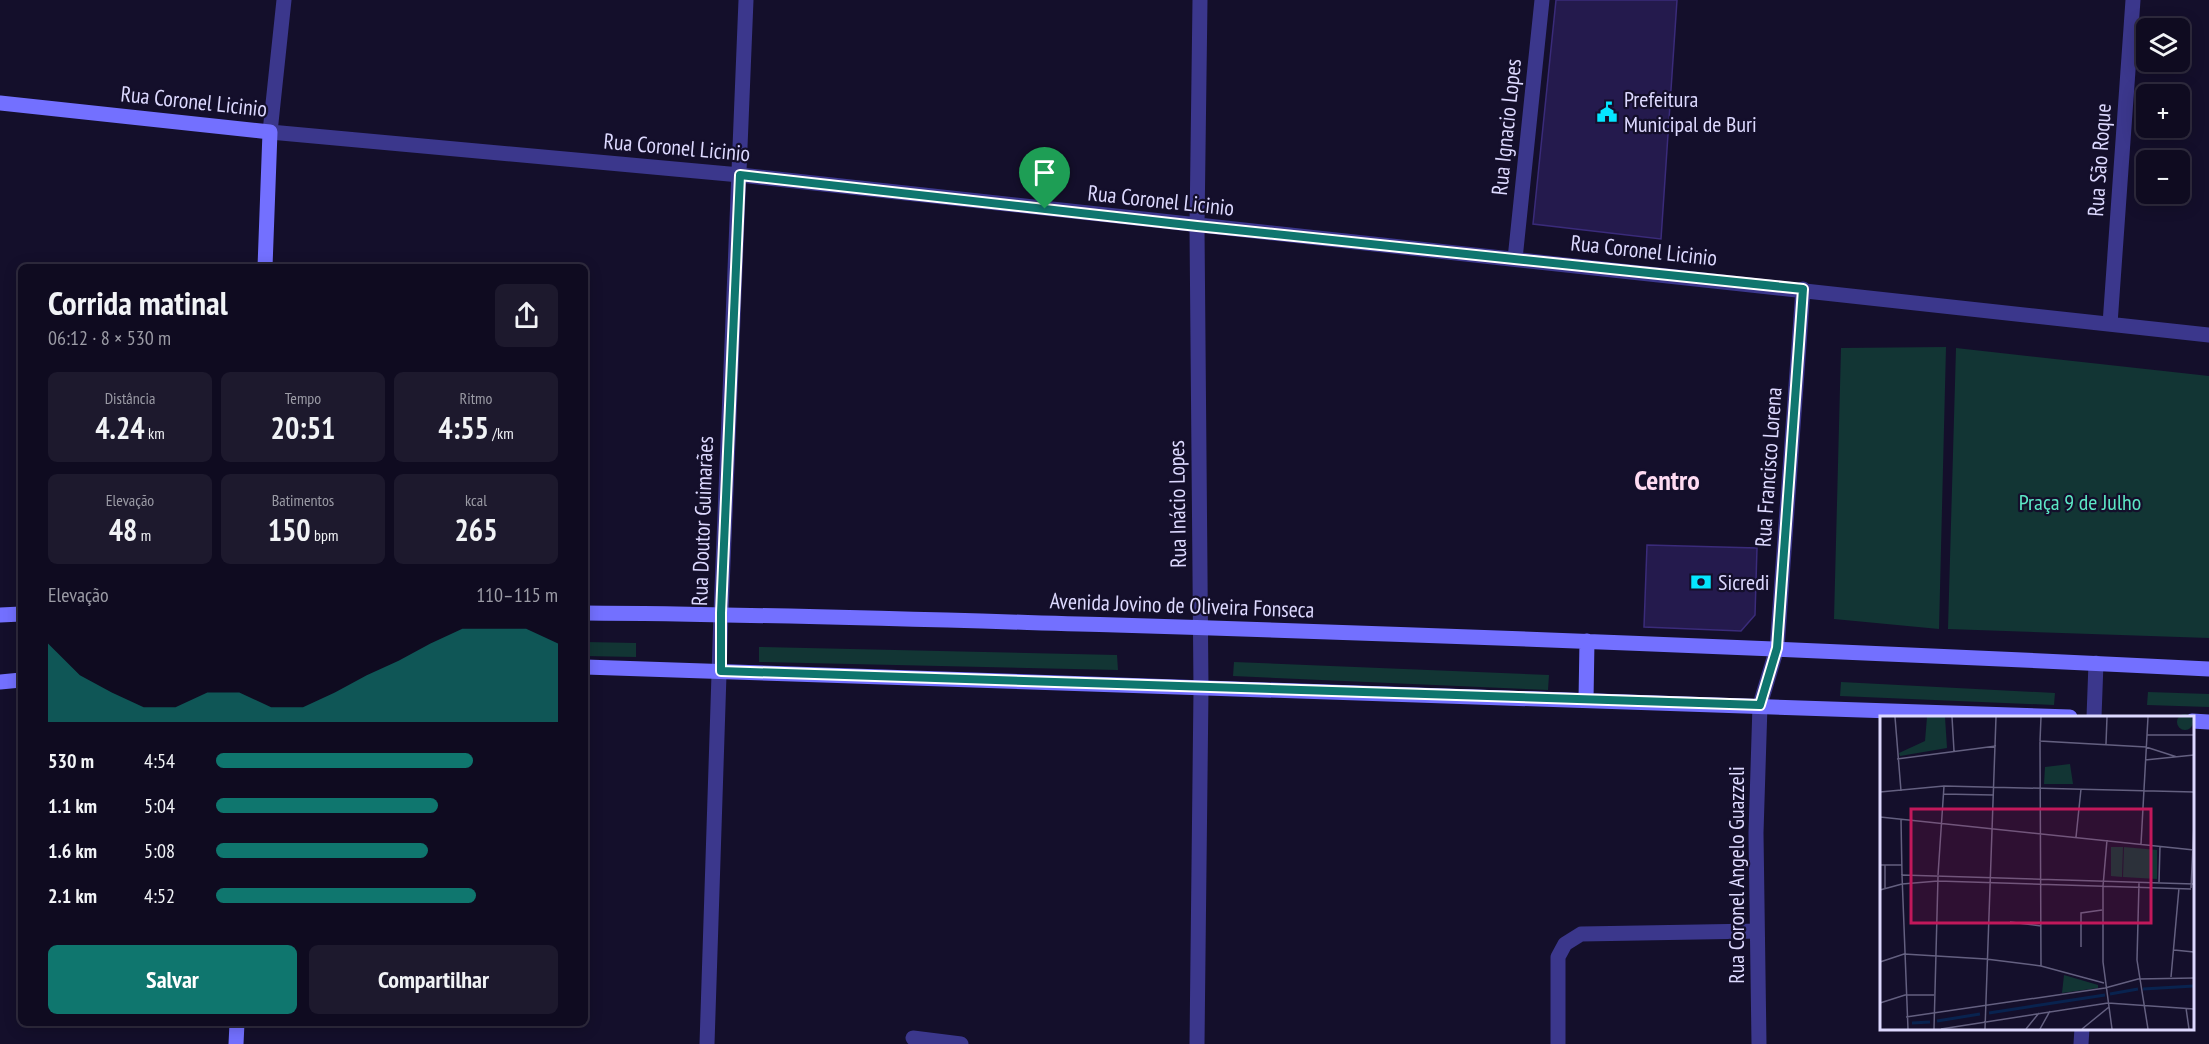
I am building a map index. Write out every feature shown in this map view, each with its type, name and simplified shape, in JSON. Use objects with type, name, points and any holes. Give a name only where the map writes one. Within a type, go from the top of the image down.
[{"type":"main road","name":"Rua Coronel Licinio","points":[[0,104],[270,132]]},
{"type":"main road","points":[[264,264],[270,132]]},
{"type":"main road","name":"Avenida Jovino de Oliveira Fonseca","points":[[588,613],[721,613],[1200,627],[1777,648]]},
{"type":"main road","points":[[0,615],[18,615]]},
{"type":"main road","points":[[1586,700],[1587,641]]},
{"type":"main road","points":[[1777,648],[2209,669]]},
{"type":"main road","points":[[588,668],[2044,716]]},
{"type":"main road","points":[[0,682],[18,680]]},
{"type":"main road","points":[[2194,721],[2209,722]]},
{"type":"main road","points":[[236,1044],[237,1026]]},
{"type":"street","points":[[270,132],[284,0]]},
{"type":"street","name":"Rua Doutor Guimarães","points":[[707,1044],[721,671],[721,613],[746,0]]},
{"type":"street","name":"Rua Inácio Lopes","points":[[1197,1044],[1201,689],[1197,226],[1200,0]]},
{"type":"street","name":"Rua Ignacio Lopes","points":[[1515,259],[1542,0]]},
{"type":"street","name":"Rua São Roque","points":[[2110,324],[2133,0]]},
{"type":"street","name":"Rua Coronel Licinio","points":[[270,132],[740,175],[2209,334]]},
{"type":"street","name":"Rua Francisco Lorena","points":[[1760,705],[1777,648],[1803,289]]},
{"type":"street","points":[[2094,716],[2096,663]]},
{"type":"street","name":"Rua Coronel Angelo Guazzeli","points":[[1759,1044],[1756,833],[1760,705]]},
{"type":"street","points":[[1558,1044],[1558,957],[1565,944],[1581,934],[1757,931]]},
{"type":"street","points":[[2081,1044],[2082,1029]]},
{"type":"street","points":[[913,1038],[961,1044]]},
{"type":"green space","points":[[1946,347],[1939,629],[1834,619],[1841,348]]},
{"type":"green space","name":"Praça 9 de Julho","points":[[1956,348],[2209,376],[2209,638],[1948,629]]},
{"type":"green space","points":[[588,642],[636,643],[636,657],[588,656]]},
{"type":"green space","points":[[759,647],[1117,655],[1118,670],[759,662]]},
{"type":"green space","points":[[1234,662],[1549,675],[1548,690],[1233,676]]},
{"type":"green space","points":[[1841,682],[2055,693],[2054,705],[1840,696]]},
{"type":"green space","points":[[2148,692],[2209,694],[2209,707],[2147,705]]},
{"type":"building","name":"Prefeitura Municipal de Buri","points":[[1556,0],[1677,0],[1661,239],[1533,224]]},
{"type":"building","name":"Sicredi","points":[[1647,545],[1757,548],[1755,615],[1741,631],[1644,627]]},
{"type":"place","name":"Prefeitura Municipal de Buri","points":[[1607,112]]},
{"type":"place","name":"Sicredi","points":[[1701,582]]},
{"type":"district","name":"Centro","points":[[1667,480]]},
{"type":"route","points":[[740,175],[1045,209],[1803,289],[1777,648],[1760,705],[1201,689],[721,671],[721,613],[740,175]]}]
